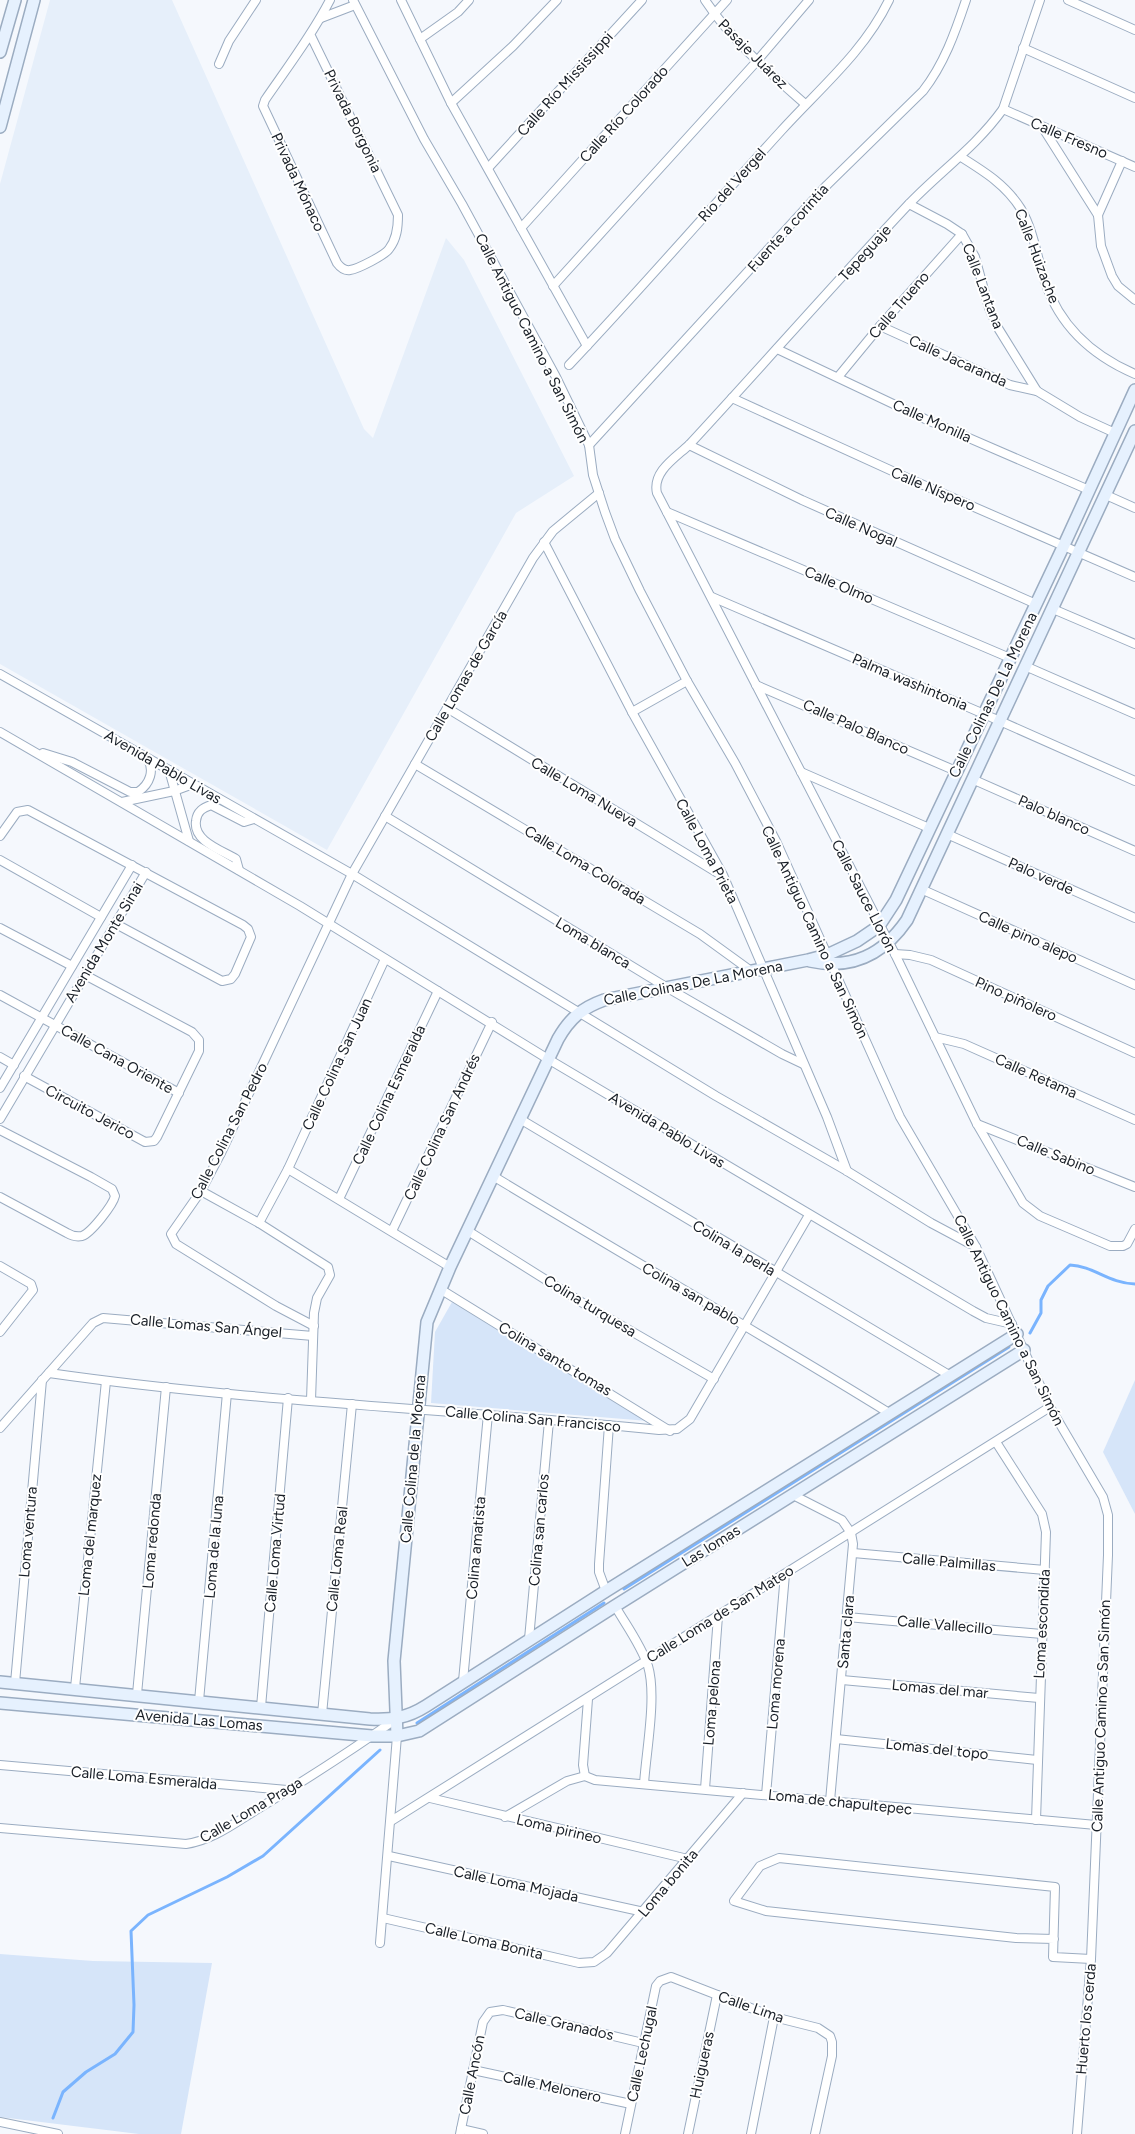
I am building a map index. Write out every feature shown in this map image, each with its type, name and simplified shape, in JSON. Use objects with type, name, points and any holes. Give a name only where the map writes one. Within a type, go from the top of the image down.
[{"type":"street","points":[[0,52],[15,0]]},
{"type":"street","points":[[0,127],[34,0]]},
{"type":"street","points":[[220,64],[229,41],[256,0]]},
{"type":"street","points":[[310,34],[330,0]]},
{"type":"street","points":[[401,0],[451,103],[489,167],[520,228],[587,346]]},
{"type":"street","points":[[420,39],[452,17],[469,0]]},
{"type":"street","points":[[451,103],[513,46],[557,0]]},
{"type":"street","name":"Calle Río Mississippi","points":[[489,167],[642,0]]},
{"type":"street","name":"Pasaje Juárez","points":[[705,0],[715,15],[757,61],[805,104]]},
{"type":"street","name":"Calle Río Colorado","points":[[520,228],[727,0]]},
{"type":"street","points":[[553,286],[757,61],[809,0]]},
{"type":"street","name":"Rio del Vergel","points":[[569,365],[805,104],[855,53],[873,29],[889,0]]},
{"type":"street","name":"Fuente a corintia","points":[[588,445],[827,185],[923,91],[932,80],[950,46],[966,0]]},
{"type":"street","name":"Tepeguaje","points":[[655,486],[658,475],[689,445],[909,204],[961,158],[1003,110],[1040,0]]},
{"type":"street","points":[[1068,0],[1135,30]]},
{"type":"street","points":[[321,18],[354,2]]},
{"type":"street","name":"Calle Antiguo Camino a San Simón","points":[[354,2],[424,139],[462,204],[556,377],[588,445],[593,475],[615,539],[687,681],[735,763],[776,842],[903,1124],[976,1247],[1050,1407],[1097,1485],[1107,1506],[1108,1555],[1094,1903]]},
{"type":"street","name":"Privada Mónaco","points":[[310,34],[265,100],[263,108],[337,263]]},
{"type":"street","name":"Privada Borgonia","points":[[310,34],[396,209],[397,233],[386,253],[351,270],[342,268],[337,263]]},
{"type":"street","points":[[1023,48],[1135,98]]},
{"type":"street","name":"Calle Fresno","points":[[1003,110],[1135,167]]},
{"type":"street","points":[[1042,128],[1098,215],[1101,246],[1112,276],[1118,286],[1135,300]]},
{"type":"street","name":"Calle Huizache","points":[[961,158],[993,177],[1008,192],[1021,210],[1030,230],[1045,282],[1066,323],[1102,358],[1135,374]]},
{"type":"street","points":[[1098,215],[1122,161]]},
{"type":"street","name":"Calle Lantana","points":[[909,204],[962,234],[975,257],[989,308],[998,328],[1036,391],[1080,417],[1115,433]]},
{"type":"street","name":"Calle Trueno","points":[[838,378],[880,326],[962,234]]},
{"type":"street","name":"Calle Jacaranda","points":[[880,326],[1010,385],[1036,391]]},
{"type":"street","name":"Calle Monilla","points":[[777,349],[925,419],[1089,490]]},
{"type":"street","name":"Calle Colinas De La Morena","points":[[829,960],[879,926],[896,900],[1135,390]]},
{"type":"street","name":"Calle Níspero","points":[[732,398],[903,476],[1135,577]]},
{"type":"street","name":"Calle Colinas De La Morena","points":[[578,1011],[604,1000],[808,960],[859,960],[889,943],[907,920],[999,721],[1134,438]]},
{"type":"street","name":"Calle Nogal","points":[[689,445],[802,500],[1036,604]]},
{"type":"street","name":"Calle Sauce Llorón","points":[[655,486],[889,943],[977,1124],[1023,1203],[1030,1210],[1110,1246],[1127,1244],[1135,1230]]},
{"type":"street","name":"Calle Lomas de García","points":[[352,874],[544,542],[564,521],[599,493]]},
{"type":"street","points":[[1106,495],[1135,508]]},
{"type":"street","name":"Calle Olmo","points":[[667,512],[1010,658]]},
{"type":"street","name":"Calle Loma Prieta","points":[[544,542],[632,712],[722,875],[827,1117],[846,1171]]},
{"type":"street","name":"Palma washintonia","points":[[712,597],[1135,781]]},
{"type":"street","points":[[1053,609],[1135,644]]},
{"type":"street","points":[[1025,666],[1135,714]]},
{"type":"street","name":"Avenida Pablo Livas","points":[[0,674],[352,874]]},
{"type":"street","points":[[632,712],[687,681]]},
{"type":"street","name":"Calle Palo Blanco","points":[[756,685],[956,771]]},
{"type":"street","name":"Calle Loma Nueva","points":[[447,708],[722,875]]},
{"type":"street","points":[[0,732],[239,870]]},
{"type":"street","points":[[32,750],[72,762],[130,792],[138,792],[146,784],[151,771],[151,764],[147,758]]},
{"type":"street","name":"Calle Loma Colorada","points":[[415,764],[700,934],[751,971]]},
{"type":"street","points":[[169,770],[189,841]]},
{"type":"street","points":[[801,772],[929,828]]},
{"type":"street","name":"Palo blanco","points":[[972,779],[1135,851]]},
{"type":"street","points":[[122,802],[174,791],[193,784]]},
{"type":"street","points":[[239,870],[236,859],[202,839],[197,833],[196,819],[200,810],[211,805],[244,822],[254,819]]},
{"type":"street","points":[[0,836],[17,812],[24,809],[132,865]]},
{"type":"street","name":"Loma blanca","points":[[385,816],[666,987],[782,1054],[803,1064]]},
{"type":"street","name":"Palo verde","points":[[947,834],[1135,918]]},
{"type":"street","points":[[0,860],[101,917]]},
{"type":"street","name":"Avenida Monte Sinai","points":[[0,1088],[40,1017],[132,865],[146,872],[0,1119]]},
{"type":"street","name":"Avenida Pablo Livas","points":[[239,870],[492,1022],[548,1059],[809,1215],[973,1311],[1014,1329]]},
{"type":"street","points":[[116,924],[216,979],[227,980],[234,974],[250,942],[251,937],[248,929],[146,872]]},
{"type":"street","points":[[352,874],[716,1096],[846,1171],[892,1200],[976,1247]]},
{"type":"street","name":"Calle Colina San Pedro","points":[[314,1326],[276,1306],[173,1241],[171,1234],[201,1191],[220,1155],[352,874]]},
{"type":"street","name":"Calle pino alepo","points":[[922,889],[1043,945],[1135,984]]},
{"type":"street","points":[[0,928],[72,966]]},
{"type":"street","name":"Pino piñolero","points":[[894,954],[910,955],[931,960],[1135,1053]]},
{"type":"street","name":"Calle Colina San Juan","points":[[259,1223],[288,1169],[385,959]]},
{"type":"street","name":"Circuito Jerico","points":[[24,1076],[150,1142],[157,1137],[199,1051],[199,1040],[197,1036],[85,975]]},
{"type":"street","name":"Calle Colina Esmeralda","points":[[339,1199],[438,991]]},
{"type":"street","name":"Calle Cana Oriente","points":[[0,995],[179,1093]]},
{"type":"street","name":"Calle Colina de la Morena","points":[[380,1943],[389,1856],[397,1736],[394,1661],[426,1331],[440,1289],[548,1059],[565,1026],[578,1011]]},
{"type":"street","name":"Calle Colina San Andrés","points":[[392,1231],[492,1022]]},
{"type":"street","name":"Calle Retama","points":[[936,1037],[964,1044],[1135,1120]]},
{"type":"street","points":[[0,1057],[14,1065]]},
{"type":"street","name":"Colina la perla","points":[[520,1119],[949,1375]]},
{"type":"street","name":"Calle Sabino","points":[[977,1124],[1135,1187]]},
{"type":"street","points":[[0,1130],[91,1176],[112,1189],[116,1196],[112,1204],[88,1233],[78,1236],[67,1234],[0,1197]]},
{"type":"street","points":[[288,1169],[450,1267]]},
{"type":"street","name":"Colina san pablo","points":[[493,1176],[746,1325],[888,1413]]},
{"type":"street","points":[[201,1191],[259,1223],[328,1267],[330,1275],[315,1305],[310,1400]]},
{"type":"street","points":[[670,1431],[684,1426],[690,1419],[777,1273],[809,1215]]},
{"type":"street","name":"Colina turquesa","points":[[468,1230],[586,1305],[714,1379]]},
{"type":"street","points":[[0,1266],[31,1284],[33,1290],[0,1332]]},
{"type":"street","name":"Colina santo tomas","points":[[440,1289],[670,1431]]},
{"type":"street","name":"Calle Lomas San Ángel","points":[[49,1373],[98,1320],[109,1318],[313,1336]]},
{"type":"street","name":"Las lomas","points":[[396,1720],[416,1713],[606,1590],[949,1375],[1014,1329]]},
{"type":"street","name":"Las lomas","points":[[397,1736],[410,1734],[429,1726],[615,1606],[1024,1350]]},
{"type":"street","points":[[0,1428],[49,1373]]},
{"type":"street","name":"Calle Colina San Francisco","points":[[49,1373],[106,1382],[670,1431]]},
{"type":"street","name":"Loma ventura","points":[[15,1683],[42,1380]]},
{"type":"street","name":"Loma del marquez","points":[[75,1688],[106,1382]]},
{"type":"street","name":"Loma redonda","points":[[137,1694],[166,1387]]},
{"type":"street","name":"Loma de la luna","points":[[199,1701],[227,1393]]},
{"type":"street","name":"Calle Loma Virtud","points":[[261,1707],[288,1398]]},
{"type":"street","name":"Calle Loma Real","points":[[322,1714],[352,1404]]},
{"type":"street","name":"Calle Loma de San Mateo","points":[[391,1821],[1050,1407]]},
{"type":"street","name":"Colina amatista","points":[[463,1681],[488,1414]]},
{"type":"street","name":"Colina san carlos","points":[[529,1640],[549,1421]]},
{"type":"street","points":[[606,1590],[599,1572],[599,1564],[609,1425]]},
{"type":"street","name":"Loma escondida","points":[[996,1442],[1042,1514],[1046,1532],[1036,1820]]},
{"type":"street","points":[[794,1495],[842,1520],[851,1533]]},
{"type":"street","name":"Santa clara","points":[[830,1801],[853,1553],[851,1533]]},
{"type":"street","name":"Calle Palmillas","points":[[853,1553],[1045,1570]]},
{"type":"street","name":"Loma morena","points":[[766,1794],[785,1574]]},
{"type":"street","points":[[615,1606],[646,1660],[651,1691],[644,1784]]},
{"type":"street","name":"Loma pelona","points":[[705,1789],[718,1616]]},
{"type":"street","name":"Calle Vallecillo","points":[[847,1617],[1042,1634]]},
{"type":"street","name":"Lomas del mar","points":[[842,1680],[1039,1698]]},
{"type":"street","name":"Avenida Las Lomas","points":[[0,1682],[396,1720]]},
{"type":"street","points":[[505,1817],[567,1781],[585,1776],[583,1765],[588,1699]]},
{"type":"street","name":"Avenida Las Lomas","points":[[0,1703],[372,1736],[397,1736]]},
{"type":"street","name":"Calle Loma Praga","points":[[0,1828],[186,1844],[201,1841],[287,1790],[396,1720]]},
{"type":"street","name":"Lomas del topo","points":[[836,1739],[1037,1760]]},
{"type":"street","name":"Calle Loma Esmeralda","points":[[0,1765],[287,1790]]},
{"type":"street","name":"Loma de chapultepec","points":[[585,1776],[595,1780],[766,1794],[1096,1826]]},
{"type":"street","name":"Loma bonita","points":[[586,1964],[601,1959],[644,1912],[743,1793]]},
{"type":"street","name":"Loma pirineo","points":[[430,1798],[688,1860]]},
{"type":"street","name":"Calle Loma Mojada","points":[[389,1856],[644,1912]]},
{"type":"street","points":[[1054,1939],[1016,1938],[766,1911],[734,1901],[760,1866],[779,1858],[1055,1887],[1054,1957],[1091,1959]]},
{"type":"street","name":"Huerto los cerda","points":[[1077,2134],[1094,1903]]},
{"type":"street","name":"Calle Loma Bonita","points":[[383,1918],[586,1964]]},
{"type":"street","name":"Calle Lima","points":[[664,1978],[671,1977],[774,2017],[818,2028],[830,2036],[832,2056],[815,2134]]},
{"type":"street","name":"Calle Lechugal","points":[[625,2134],[656,1986],[664,1978]]},
{"type":"street","name":"Huigueras","points":[[688,2134],[717,1995]]},
{"type":"street","name":"Calle Granados","points":[[486,2016],[490,2012],[503,2010],[643,2043]]},
{"type":"street","name":"Calle Ancón","points":[[461,2132],[486,2016]]},
{"type":"street","points":[[751,2134],[774,2017]]},
{"type":"street","name":"Calle Melonero","points":[[474,2070],[631,2104]]},
{"type":"street","points":[[0,2122],[58,2134]]},
{"type":"street","points":[[461,2132],[483,2134]]},
{"type":"shaded area","points":[[50,0],[172,0],[364,429],[373,438],[446,238],[464,260],[574,476],[516,513],[327,850],[0,664],[0,184]]},
{"type":"shaded area","points":[[452,1302],[648,1421],[431,1403],[435,1332]]},
{"type":"shaded area","points":[[1135,1380],[1135,1514],[1103,1452]]},
{"type":"shaded area","points":[[0,1954],[93,1961],[212,1963],[181,2134],[139,2134],[0,2117]]},
{"type":"waterway","points":[[1030,1333],[1041,1313],[1041,1300],[1048,1286],[1070,1265],[1086,1268],[1117,1281],[1135,1284]]},
{"type":"waterway","points":[[624,1589],[1009,1347]]},
{"type":"waterway","points":[[417,1723],[604,1603]]},
{"type":"waterway","points":[[53,2118],[63,2092],[86,2072],[115,2054],[133,2032],[134,2005],[131,1931],[148,1915],[227,1877],[263,1856],[380,1750]]}]
